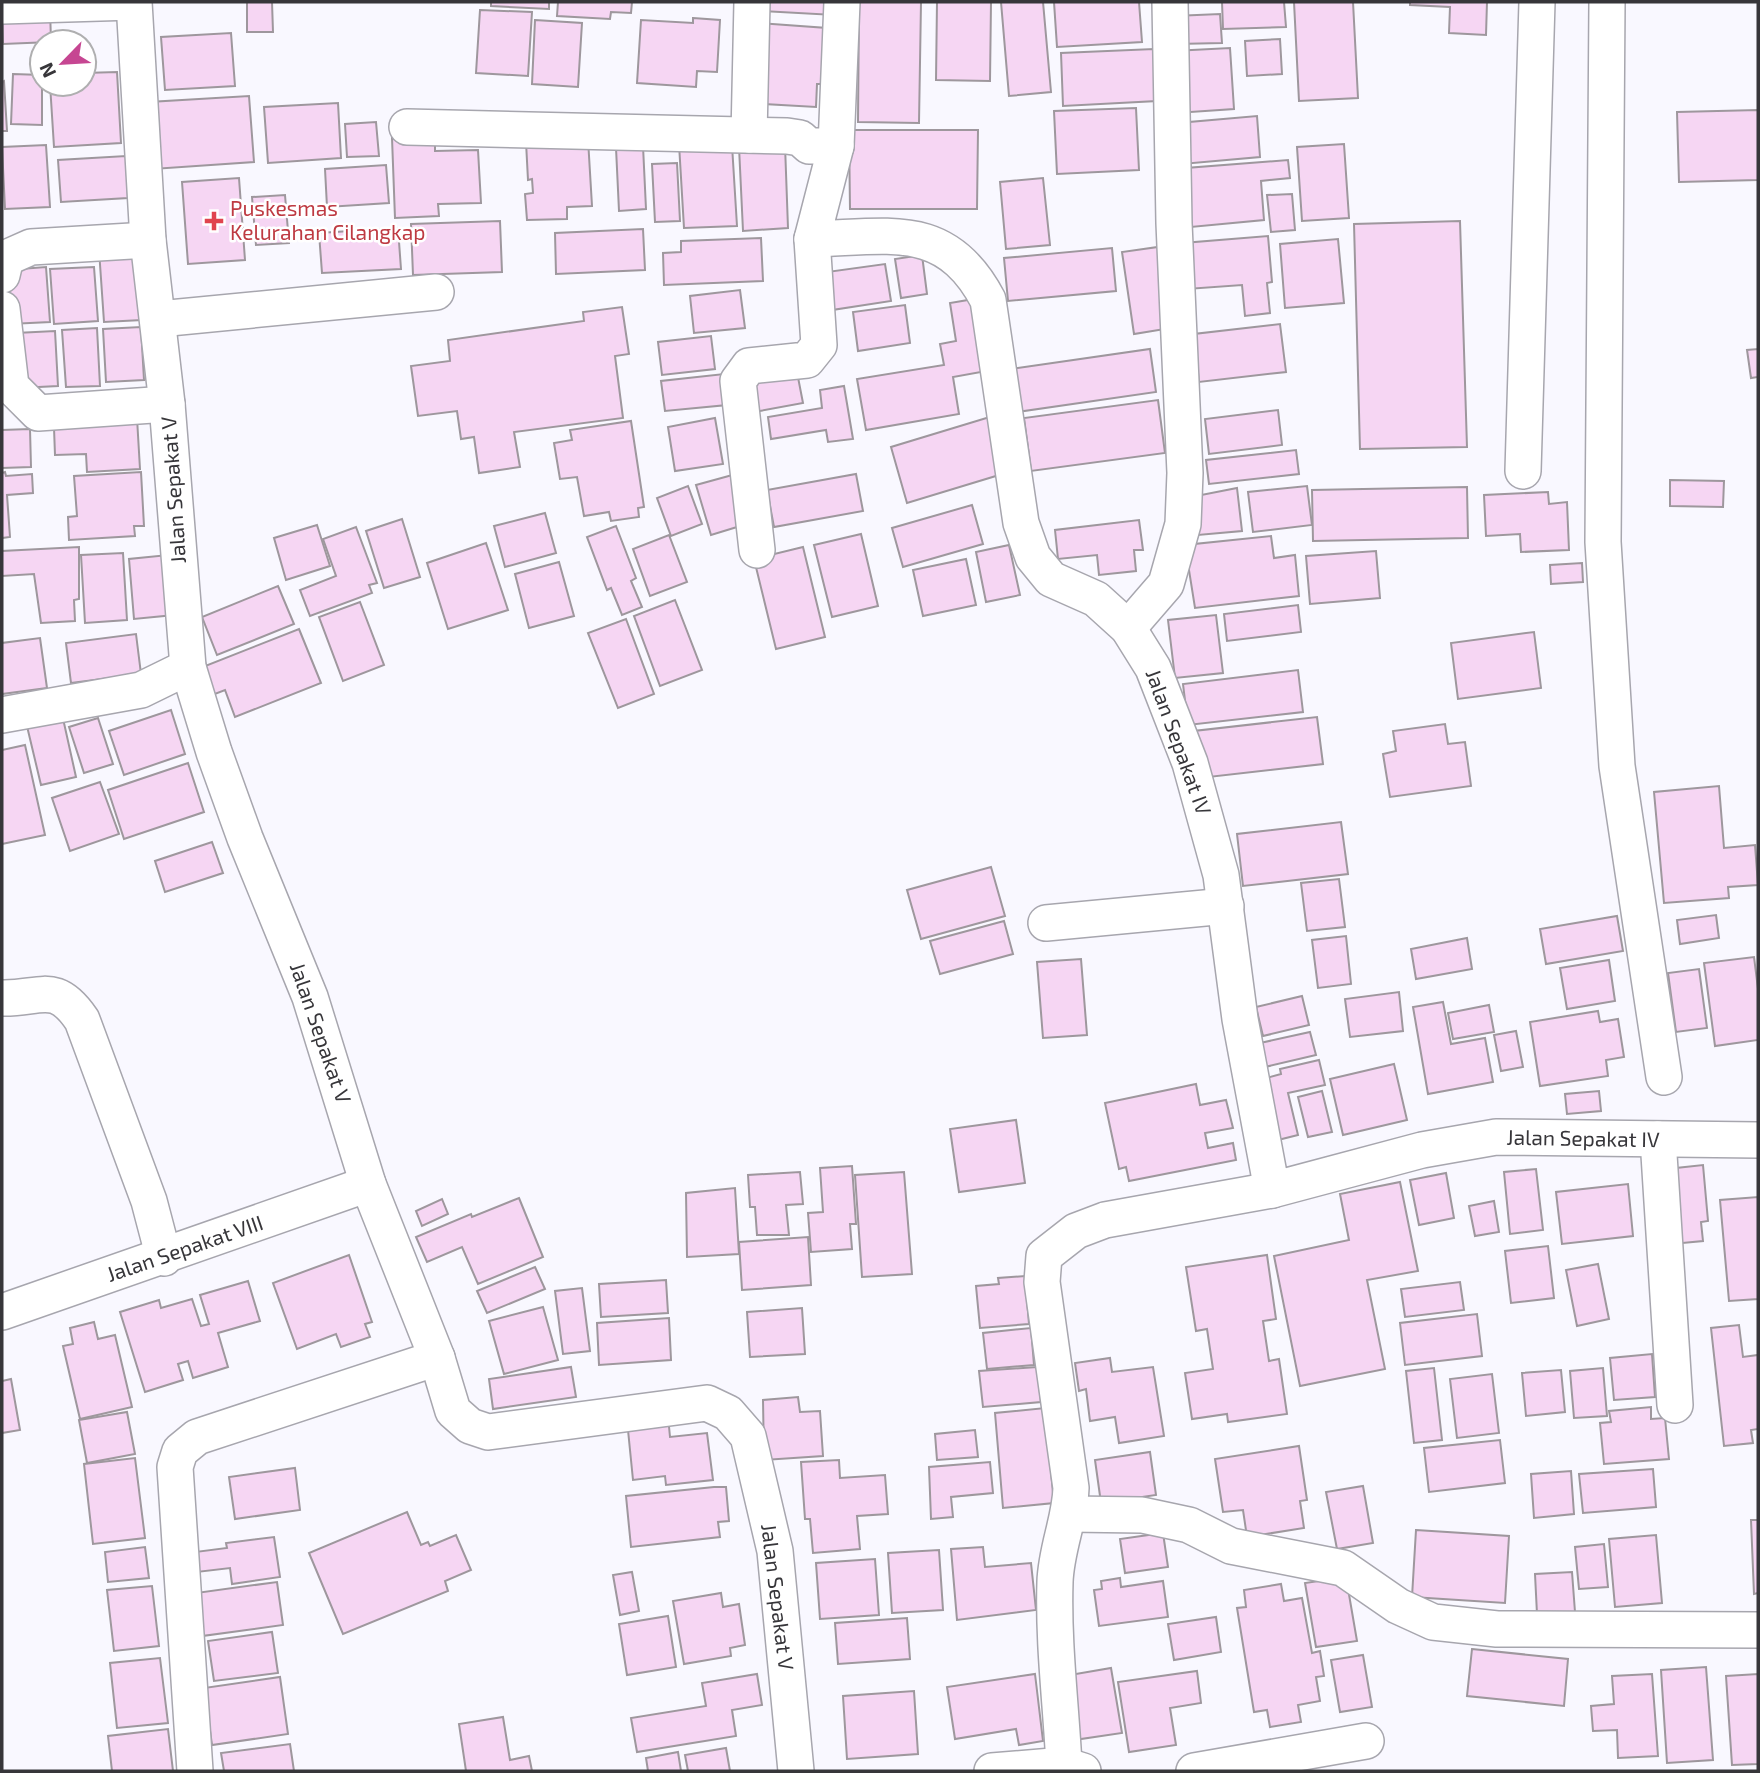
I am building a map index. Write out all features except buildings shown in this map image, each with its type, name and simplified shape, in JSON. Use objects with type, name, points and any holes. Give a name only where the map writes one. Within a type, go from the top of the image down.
[{"type":"street","points":[[2,6],[134,2]]},
{"type":"street","name":"Jalan Sepakat V","points":[[134,2],[148,240],[167,404],[188,667],[214,752],[310,997],[368,1184],[437,1358],[453,1411],[470,1426],[488,1433],[707,1403],[729,1413],[748,1436],[775,1550],[796,1771]]},
{"type":"street","points":[[749,135],[752,2]]},
{"type":"street","points":[[757,550],[738,381],[749,366],[807,360],[819,345],[811,239],[836,146],[842,2]]},
{"type":"street","points":[[1128,628],[1166,584],[1183,524],[1185,473],[1174,223],[1170,2]]},
{"type":"street","points":[[1523,471],[1537,2]]},
{"type":"street","points":[[1607,2],[1603,542],[1617,766],[1664,1077]]},
{"type":"street","points":[[407,127],[787,136],[800,138],[809,146],[836,146]]},
{"type":"street","name":"Jalan Sepakat IV","points":[[811,239],[914,236],[957,258],[975,276],[988,300],[1021,523],[1034,557],[1051,579],[1096,599],[1128,628],[1153,668],[1190,763],[1221,875],[1240,1019],[1272,1191],[1422,1150],[1496,1138],[1758,1140]]},
{"type":"street","points":[[2,275],[6,258],[31,247],[148,240]]},
{"type":"street","points":[[159,319],[436,292]]},
{"type":"street","points":[[2,309],[11,386],[38,413],[167,404]]},
{"type":"street","points":[[2,715],[141,690],[188,667]]},
{"type":"street","points":[[1046,923],[1226,906]]},
{"type":"street","points":[[2,999],[48,993],[69,1002],[82,1020],[149,1201],[164,1258]]},
{"type":"street","points":[[1658,1139],[1675,1405]]},
{"type":"street","name":"Jalan Sepakat VIII","points":[[2,1312],[164,1258],[368,1184]]},
{"type":"street","points":[[992,1771],[1073,1768],[1055,1586],[1061,1538],[1070,1514],[1071,1488],[1042,1282],[1044,1256],[1076,1231],[1105,1220],[1272,1191]]},
{"type":"street","points":[[195,1771],[176,1500],[175,1467],[180,1451],[197,1437],[437,1358]]},
{"type":"street","points":[[1070,1514],[1142,1515],[1189,1525],[1231,1546],[1343,1568],[1398,1606],[1433,1622],[1497,1629],[1758,1630]]},
{"type":"street","points":[[1194,1771],[1366,1741]]},
{"type":"place","name":"Puskesmas Kelurahan Cilangkap","points":[[214,221]]}]
